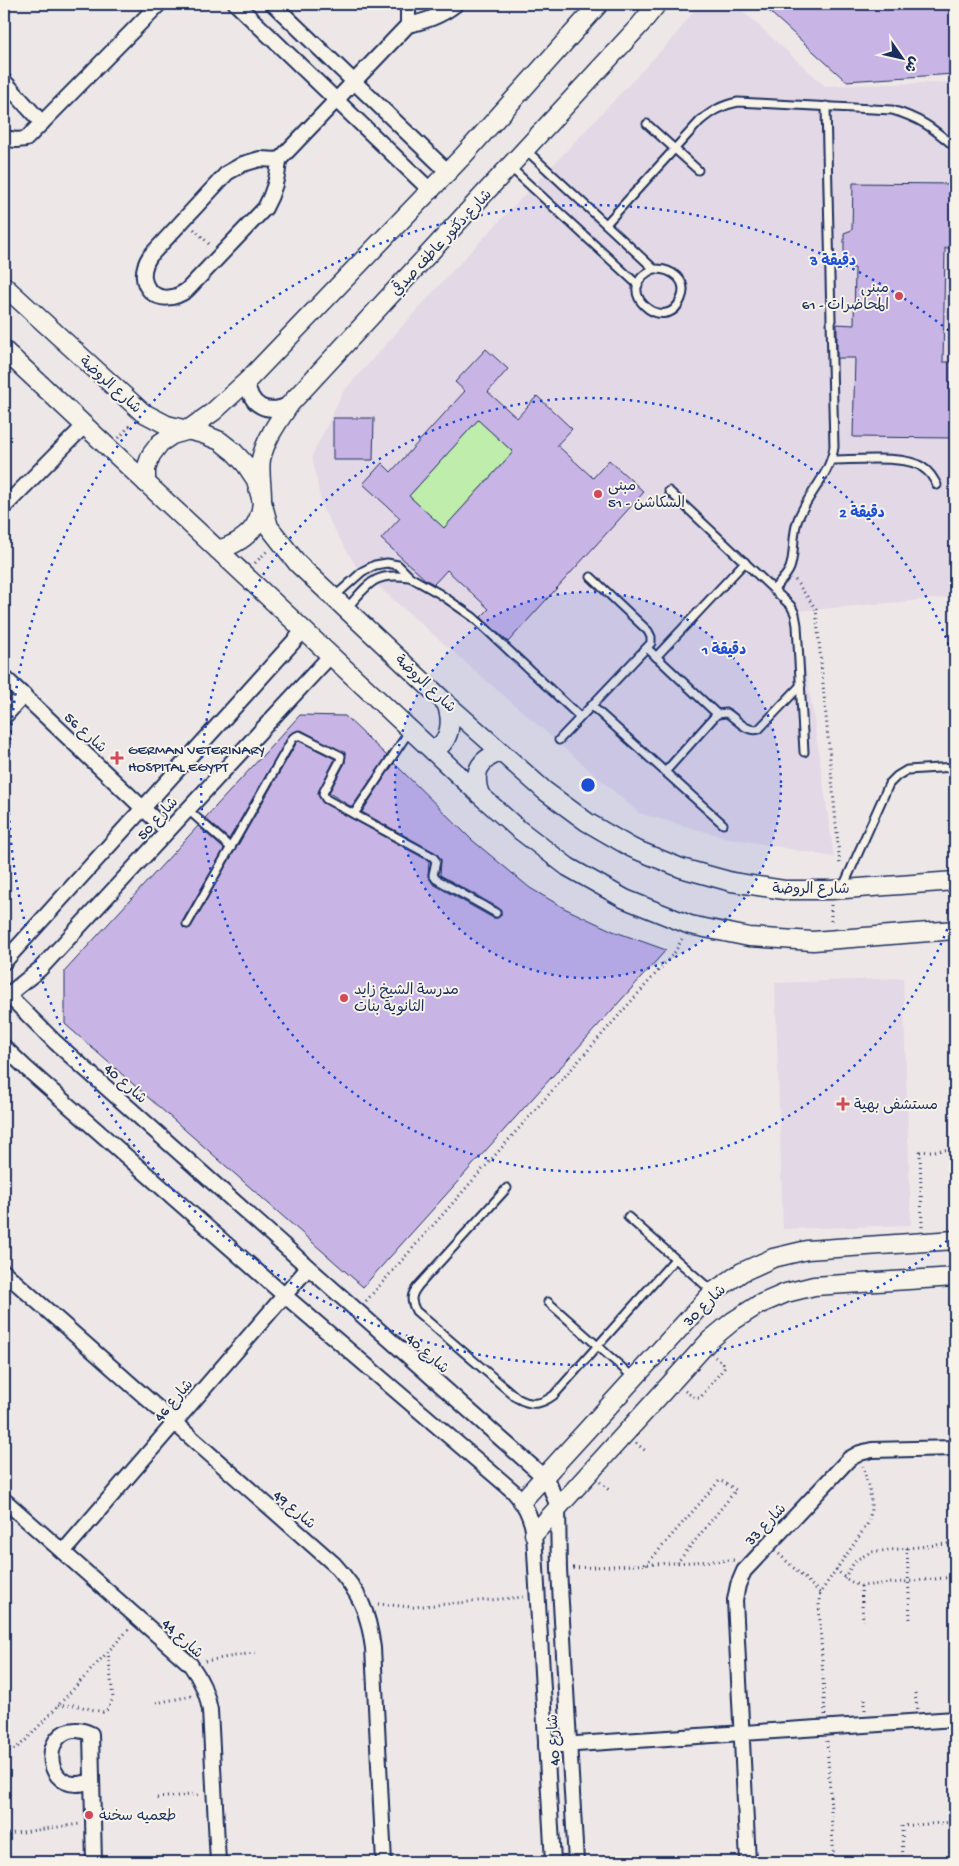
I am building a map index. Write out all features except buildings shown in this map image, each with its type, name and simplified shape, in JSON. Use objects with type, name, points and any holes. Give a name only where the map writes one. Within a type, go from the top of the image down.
[{"type":"street","points":[[4,138],[16,140],[26,138],[159,4]]},
{"type":"street","points":[[236,4],[430,190]]},
{"type":"street","points":[[273,4],[448,172]]},
{"type":"street","points":[[408,4],[408,25]]},
{"type":"street","points":[[279,160],[260,159],[243,164],[227,173],[144,264],[142,274],[151,292],[159,297],[179,296],[265,208],[273,193],[278,176],[279,160],[408,25],[427,21],[456,4]]},
{"type":"street","points":[[146,483],[146,468],[151,455],[160,443],[172,435],[186,431],[226,401],[247,381],[448,172],[600,4]]},
{"type":"street","name":"شارع دكتور عاطف صدقي","points":[[262,497],[261,460],[266,442],[290,404],[526,150],[634,32],[657,4]]},
{"type":"street","points":[[4,81],[42,123]]},
{"type":"street","name":"شارع الروضة","points":[[4,286],[142,412],[167,425],[203,434],[220,441],[234,452],[256,480],[270,527],[298,564],[446,703],[545,791],[587,822],[640,852],[681,868],[732,882],[784,890],[837,889],[955,881]]},
{"type":"street","points":[[4,350],[480,795],[517,828],[568,867],[625,899],[690,925],[749,937],[813,941],[955,930]]},
{"type":"street","points":[[247,381],[248,391],[253,400],[261,406],[271,410],[281,409],[290,404]]},
{"type":"street","points":[[4,507],[85,425]]},
{"type":"street","points":[[218,550],[233,546],[246,537],[255,526],[261,512],[262,497]]},
{"type":"street","name":"شارع 50","points":[[4,962],[304,630]]},
{"type":"street","name":"شارع 50","points":[[5,995],[40,969],[331,655]]},
{"type":"street","name":"شارع 56","points":[[4,677],[167,831]]},
{"type":"street","points":[[4,717],[24,695]]},
{"type":"street","points":[[433,751],[439,747],[449,731],[451,722],[446,703]]},
{"type":"street","points":[[480,795],[476,784],[477,773],[482,763],[491,755],[501,752]]},
{"type":"street","name":"شارع 40","points":[[5,995],[356,1312],[544,1477],[555,1497],[558,1507],[559,1569],[576,1862]]},
{"type":"street","name":"شارع 40","points":[[4,1047],[284,1295],[513,1491],[522,1501],[532,1522],[534,1534],[553,1862]]},
{"type":"street","name":"شارع 30","points":[[522,1501],[713,1292],[742,1272],[773,1258],[807,1250],[955,1240]]},
{"type":"street","name":"شارع 46","points":[[63,1552],[308,1268]]},
{"type":"street","name":"شارع 49","points":[[4,1272],[334,1564],[350,1582],[362,1602],[370,1625],[373,1648],[384,1862]]},
{"type":"street","name":"شارع 30","points":[[534,1534],[704,1348],[733,1321],[758,1305],[786,1293],[814,1286],[955,1277]]},
{"type":"street","name":"شارع 33","points":[[748,1862],[736,1600],[738,1585],[744,1571],[849,1459],[860,1453],[872,1450],[955,1448]]},
{"type":"street","name":"شارع 44","points":[[4,1500],[190,1664],[200,1678],[207,1693],[210,1710],[218,1862]]},
{"type":"street","points":[[546,1746],[955,1719]]},
{"type":"street","points":[[92,1781],[94,1862]]},
{"type":"lane","points":[[606,224],[700,121],[712,111],[725,104],[738,102],[892,110],[913,116],[935,130],[955,147]]},
{"type":"lane","points":[[774,589],[789,572],[797,522],[832,460],[834,447],[826,106]]},
{"type":"lane","points":[[648,124],[698,170]]},
{"type":"lane","points":[[526,150],[654,269]]},
{"type":"lane","points":[[510,167],[638,285]]},
{"type":"lane","points":[[664,268],[673,272],[680,279],[683,289],[681,299],[676,307],[668,312],[658,314],[648,310],[641,304],[637,295],[638,285],[647,272],[654,269],[664,268]]},
{"type":"lane","points":[[832,460],[900,460],[921,466],[932,475],[937,485]]},
{"type":"lane","points":[[669,492],[791,606],[795,614],[804,752]]},
{"type":"lane","points":[[656,657],[745,562]]},
{"type":"lane","points":[[340,603],[363,571],[375,565],[387,563],[398,565],[410,577],[440,594],[473,617],[580,717]]},
{"type":"lane","points":[[340,603],[373,580],[394,575],[410,577]]},
{"type":"lane","points":[[558,740],[651,643],[648,631],[591,577]]},
{"type":"lane","points":[[647,648],[717,714]]},
{"type":"lane","points":[[665,772],[717,714],[727,713],[748,729],[753,731],[759,729],[800,685]]},
{"type":"lane","points":[[592,706],[723,824]]},
{"type":"lane","points":[[354,814],[411,730]]},
{"type":"lane","points":[[188,924],[295,735],[302,736],[341,756],[340,762],[323,794],[326,799],[433,858],[436,861],[433,875],[436,879],[496,912]]},
{"type":"lane","points":[[837,889],[889,784],[907,770],[955,767]]},
{"type":"lane","points":[[187,809],[231,848]]},
{"type":"lane","points":[[507,1188],[412,1293],[411,1302],[416,1310],[517,1398],[526,1403],[536,1404],[546,1401],[554,1395],[675,1259]]},
{"type":"lane","points":[[628,1217],[713,1292]]},
{"type":"lane","points":[[548,1302],[634,1378]]},
{"type":"path","points":[[184,220],[221,254]]},
{"type":"path","points":[[110,449],[142,412]]},
{"type":"path","points":[[243,574],[279,541]]},
{"type":"path","points":[[789,572],[816,609],[837,889],[832,940]]},
{"type":"path","points":[[356,1312],[675,952],[690,925]]},
{"type":"path","points":[[922,1242],[920,1152],[955,1149]]},
{"type":"path","points":[[672,1382],[696,1398],[700,1398],[724,1365],[704,1348]]},
{"type":"path","points":[[834,1862],[819,1604],[820,1592],[867,1525],[872,1511],[860,1453]]},
{"type":"path","points":[[646,1564],[722,1480],[736,1492],[677,1563]]},
{"type":"path","points":[[844,1578],[856,1560],[871,1552],[955,1543]]},
{"type":"path","points":[[768,1544],[820,1592]]},
{"type":"path","points":[[907,1548],[910,1619]]},
{"type":"path","points":[[559,1569],[754,1559]]},
{"type":"path","points":[[836,1569],[844,1578],[861,1586],[955,1577]]},
{"type":"path","points":[[861,1586],[863,1621]]},
{"type":"path","points":[[362,1602],[413,1607],[538,1596]]},
{"type":"path","points":[[4,1752],[15,1749],[26,1740],[138,1619]]},
{"type":"path","points":[[58,1706],[74,1705],[103,1712],[108,1710],[113,1698],[108,1651]]},
{"type":"path","points":[[190,1664],[258,1652]]},
{"type":"path","points":[[156,1703],[207,1693]]},
{"type":"path","points":[[157,1798],[214,1792]]},
{"type":"path","points":[[8,1834],[94,1822]]},
{"type":"path","points":[[903,1862],[902,1826],[955,1822]]},
{"type":"path","points":[[932,1862],[955,1861]]},
{"type":"shaded area","points":[[699,4],[735,4],[825,86],[955,82],[955,597],[798,611],[834,857],[724,837],[639,813],[357,568],[322,508],[312,456],[343,392],[443,281],[673,38]]},
{"type":"shaded area","name":"مستشفى بهية","points":[[903,978],[911,1225],[783,1229],[775,983]]},
{"type":"green space","points":[[478,420],[513,452],[444,528],[409,496]]},
{"type":"place","name":"مبنى المحاضرات - 61","points":[[899,296]]},
{"type":"place","name":"مبنى السكاشن - 51","points":[[598,494]]},
{"type":"place","name":"GERMAN VETERINARY HOSPITAL EGYPT","points":[[117,758]]},
{"type":"place","name":"مدرسة الشيخ زايد الثانوية بنات","points":[[344,998]]},
{"type":"place","name":"مستشفى بهية","points":[[843,1104]]},
{"type":"place","name":"طعميه سخنه","points":[[89,1815]]}]
